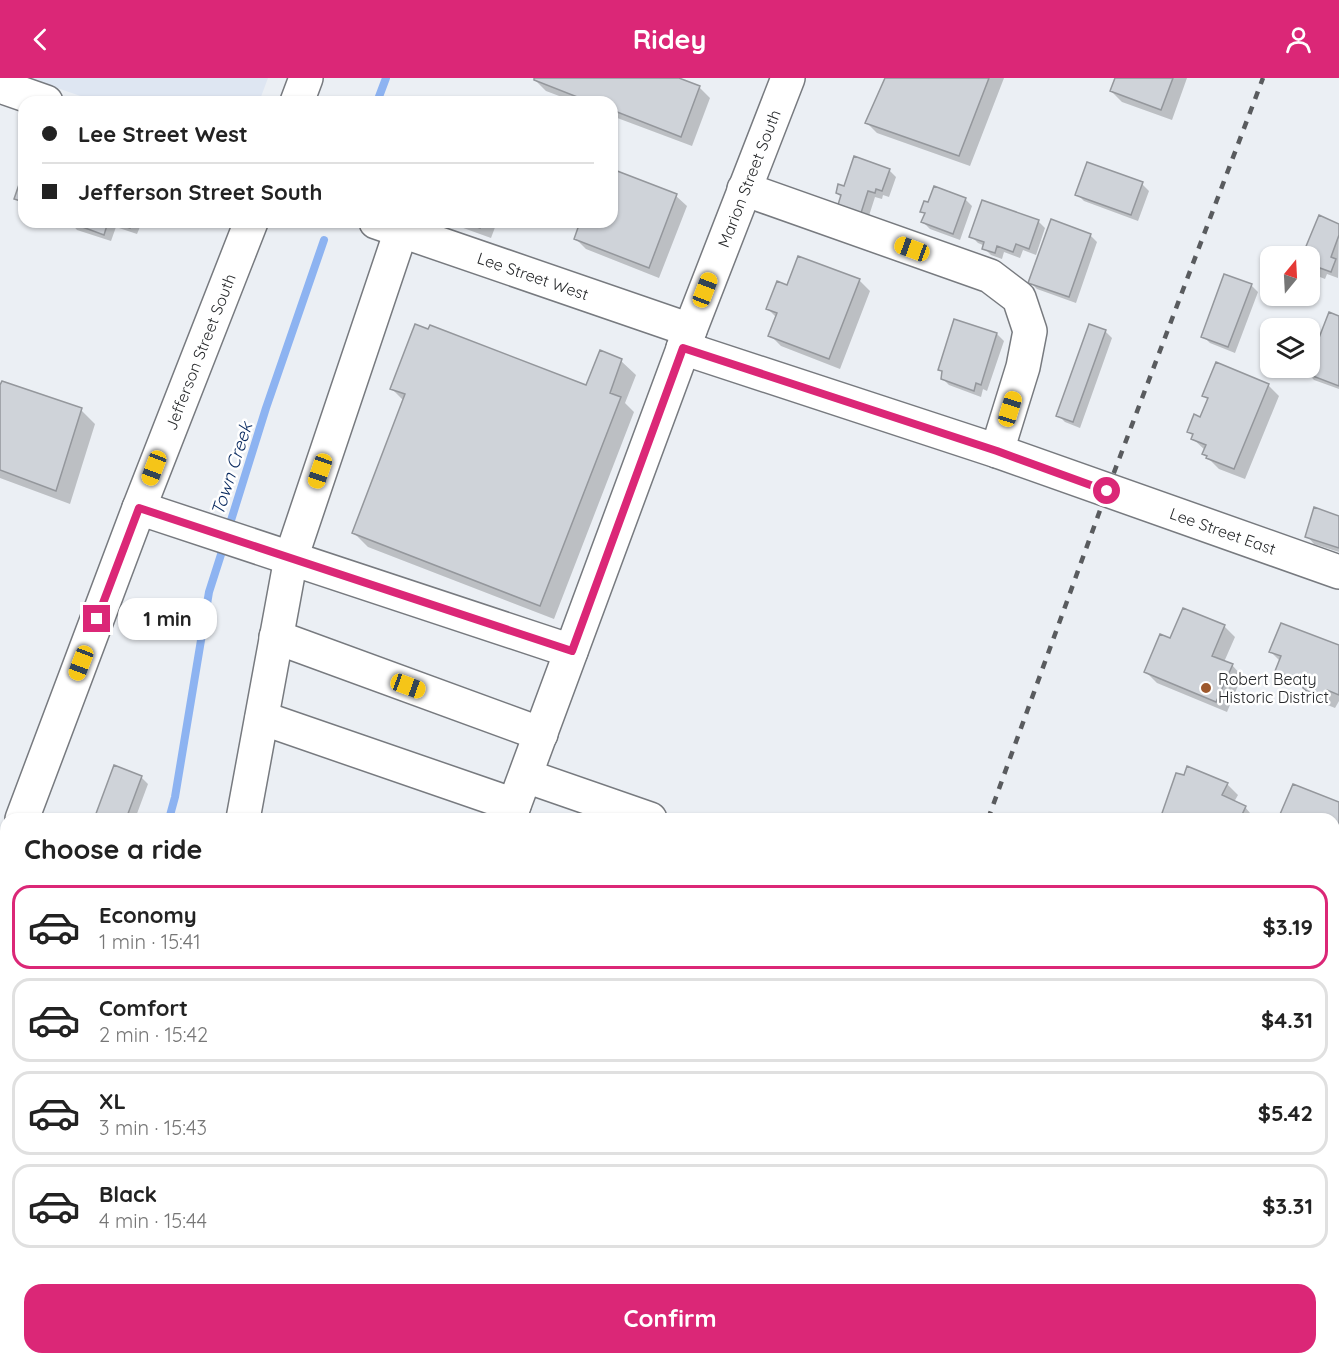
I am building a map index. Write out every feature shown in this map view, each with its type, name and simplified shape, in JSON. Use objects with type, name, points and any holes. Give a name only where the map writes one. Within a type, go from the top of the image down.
[{"type":"street","points":[[299,96],[306,78]]},
{"type":"street","name":"Marion Street South","points":[[516,800],[687,339],[788,78]]},
{"type":"street","points":[[0,86],[29,96]]},
{"type":"street","points":[[744,189],[990,276],[1020,298],[1030,332],[1023,367],[997,451]]},
{"type":"street","name":"Jefferson Street South","points":[[24,813],[139,508],[249,228]]},
{"type":"street","points":[[245,813],[291,558],[388,228]]},
{"type":"street","name":"Lee Street West","points":[[394,228],[687,339],[1107,491]]},
{"type":"street","name":"Lee Street East","points":[[1107,491],[1339,573]]},
{"type":"street","points":[[139,508],[572,651]]},
{"type":"street","points":[[276,637],[541,734]]},
{"type":"street","points":[[262,718],[516,800],[608,813]]},
{"type":"shaded area","points":[[28,78],[268,78],[261,96],[80,96]]},
{"type":"building","points":[[534,78],[679,78],[700,86],[681,137],[618,112],[618,96],[575,96],[534,80]]},
{"type":"building","points":[[885,78],[989,78],[959,156],[865,123]]},
{"type":"building","points":[[1115,78],[1173,78],[1161,110],[1110,91]]},
{"type":"building","points":[[854,156],[890,169],[882,191],[876,189],[875,193],[868,191],[860,216],[837,208],[841,195],[836,193],[838,184],[844,186]]},
{"type":"building","points":[[1087,162],[1143,182],[1131,215],[1075,195]]},
{"type":"building","points":[[618,171],[677,194],[649,268],[574,239],[578,228],[618,228]]},
{"type":"building","points":[[934,186],[966,198],[953,234],[921,222],[925,213],[920,212],[924,201],[928,202]]},
{"type":"building","points":[[18,187],[18,200],[14,199]]},
{"type":"building","points":[[982,200],[1039,220],[1029,249],[1016,244],[1013,252],[997,246],[995,253],[982,249],[984,242],[969,237]]},
{"type":"building","points":[[1319,215],[1339,224],[1339,235],[1331,257],[1336,259],[1331,272],[1320,268],[1320,246],[1306,246]]},
{"type":"building","points":[[1051,219],[1091,234],[1069,297],[1028,283]]},
{"type":"building","points":[[85,228],[106,228],[104,235]]},
{"type":"building","points":[[798,256],[860,279],[829,359],[768,336],[777,313],[766,309],[777,281],[787,285]]},
{"type":"building","points":[[1224,274],[1252,284],[1228,347],[1201,337]]},
{"type":"building","points":[[1329,312],[1339,316],[1339,386],[1318,378],[1320,378],[1320,335]]},
{"type":"building","points":[[954,319],[997,333],[981,385],[976,383],[974,391],[941,379],[942,371],[938,370]]},
{"type":"building","points":[[415,324],[428,329],[430,325],[586,385],[600,350],[622,359],[610,393],[621,397],[540,606],[352,533],[405,394],[390,389]]},
{"type":"building","points":[[1089,324],[1106,330],[1073,422],[1056,416]]},
{"type":"building","points":[[1216,362],[1269,384],[1234,469],[1206,458],[1207,456],[1202,454],[1206,445],[1191,439],[1193,434],[1187,432],[1194,414],[1200,417],[1208,398],[1202,396]]},
{"type":"building","points":[[2,381],[82,408],[56,491],[0,470],[0,385]]},
{"type":"building","points":[[1314,507],[1339,516],[1339,548],[1305,537]]},
{"type":"building","points":[[1183,608],[1225,625],[1212,656],[1233,664],[1216,702],[1144,672],[1160,634],[1170,638]]},
{"type":"building","points":[[1281,623],[1339,645],[1339,695],[1327,690],[1324,698],[1303,688],[1304,682],[1275,671],[1281,656],[1269,652]]},
{"type":"building","points":[[114,765],[142,776],[128,813],[96,813]]},
{"type":"building","points":[[1187,766],[1228,783],[1222,795],[1246,806],[1243,813],[1162,813],[1176,773],[1184,775]]},
{"type":"building","points":[[1293,784],[1339,802],[1339,813],[1281,813]]},
{"type":"waterway","name":"Town Creek","points":[[379,96],[386,78]]},
{"type":"waterway","name":"Town Creek","points":[[228,530],[266,408],[324,240]]},
{"type":"waterway","name":"Town Creek","points":[[171,813],[209,592],[225,542]]},
{"type":"railway","points":[[990,813],[1107,491],[1263,78]]},
{"type":"place","name":"Robert Beaty Historic District","points":[[1206,688]]},
{"type":"route","points":[[97,619],[139,508],[572,651],[683,348],[997,451],[1107,491]]}]
